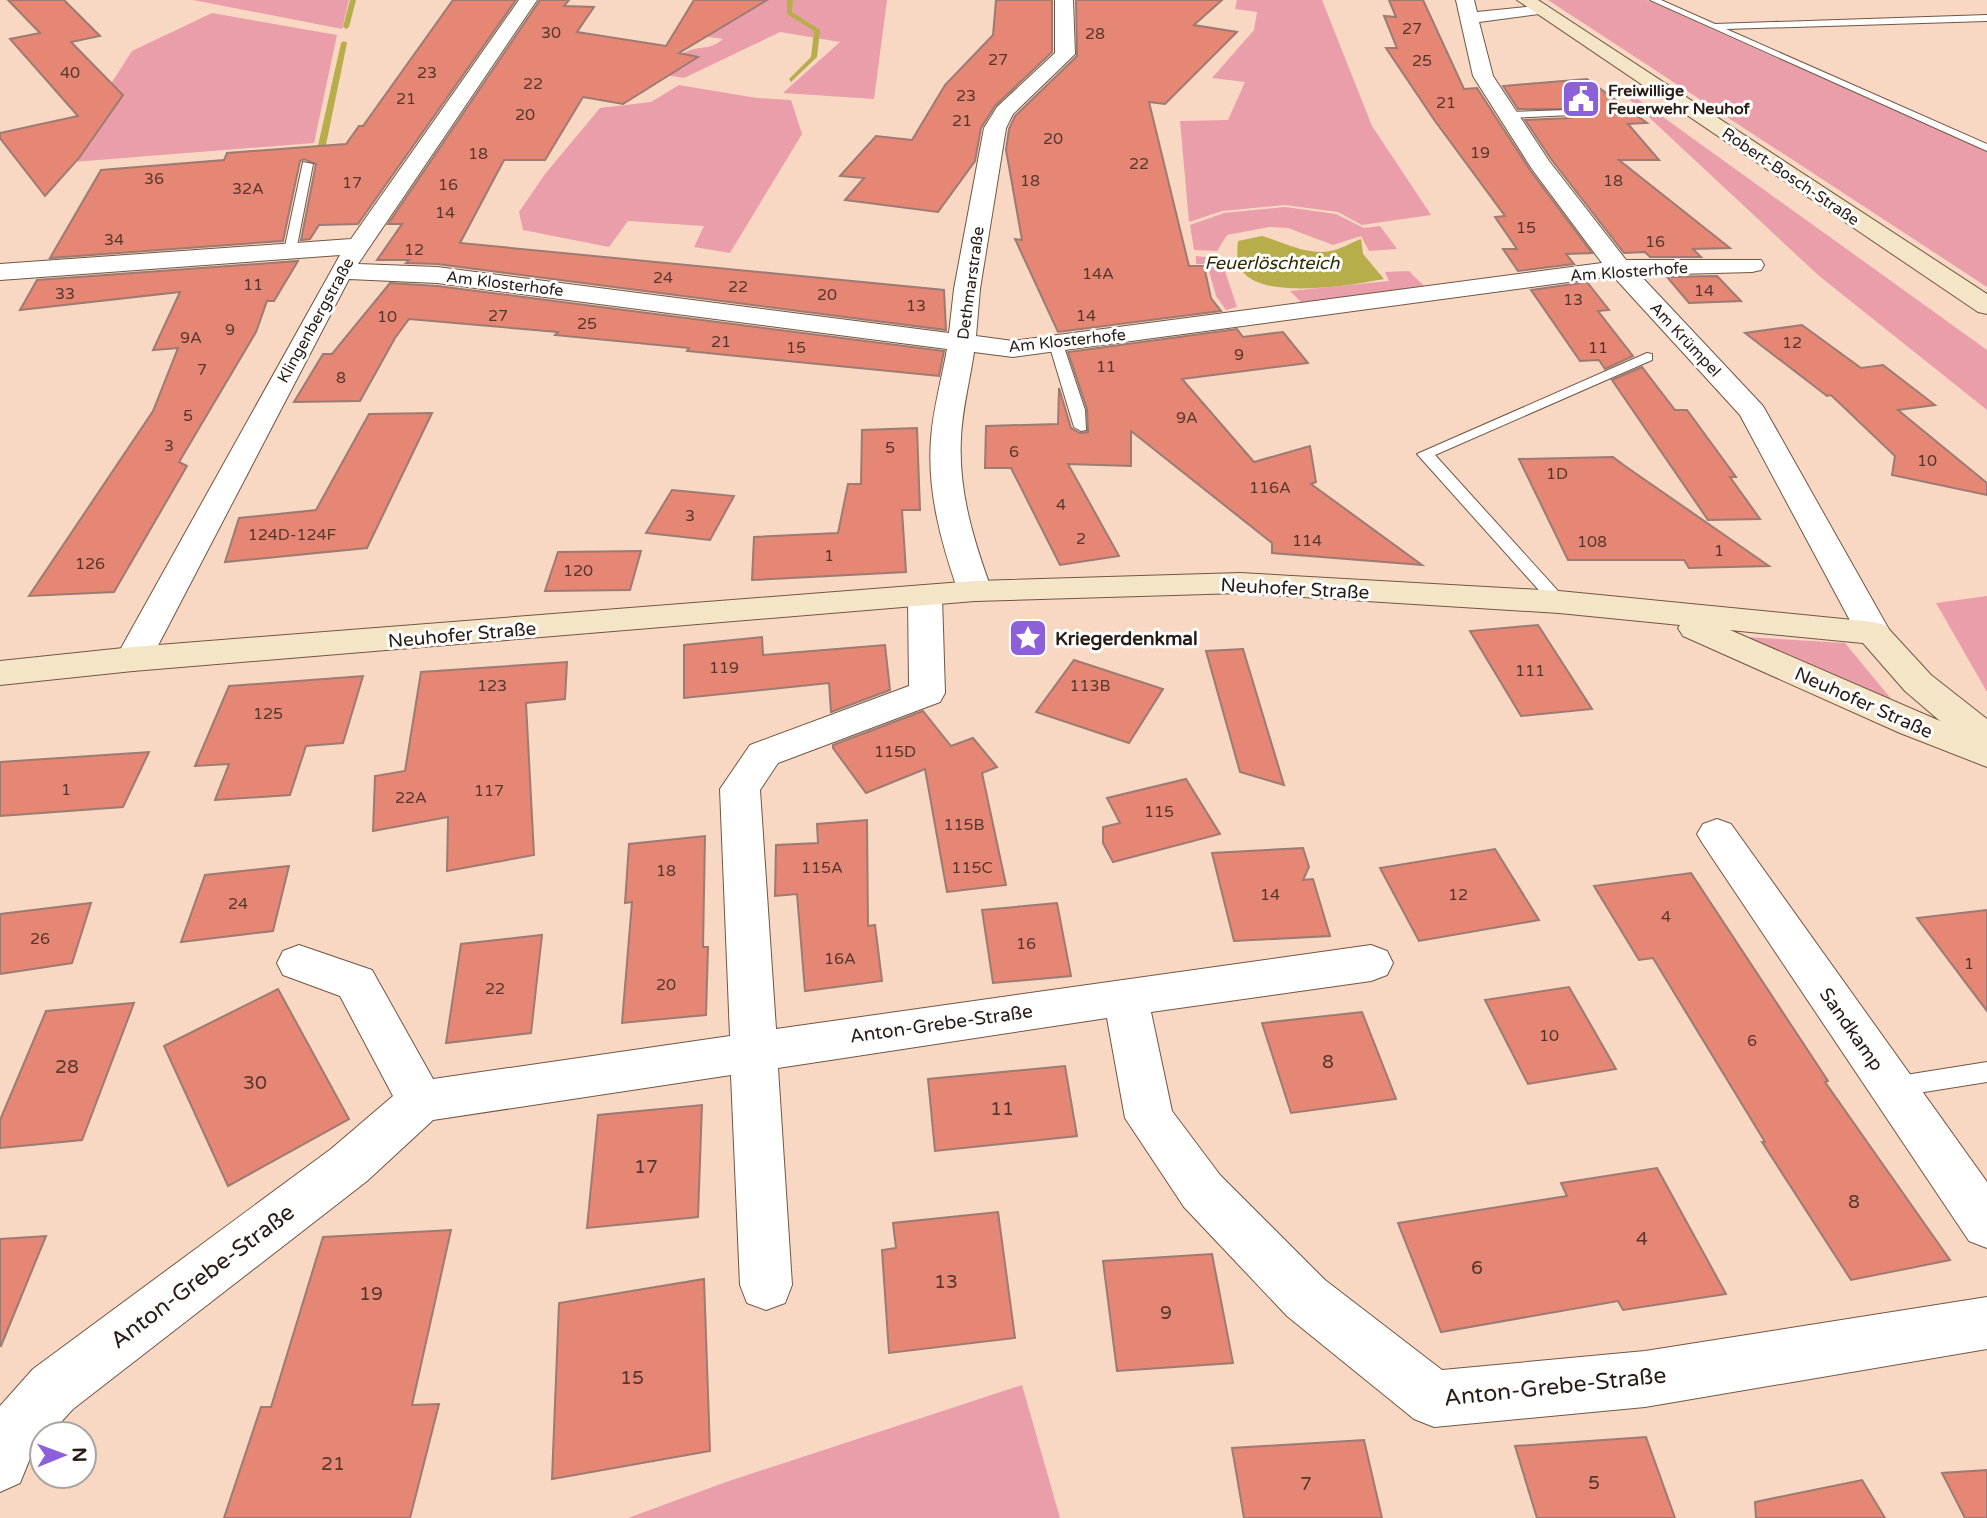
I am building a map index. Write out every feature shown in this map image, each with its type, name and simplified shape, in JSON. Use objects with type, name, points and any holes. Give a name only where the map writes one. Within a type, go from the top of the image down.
[{"type":"street","name":"Klingenbergstraße","points":[[134,659],[341,271],[528,0]]},
{"type":"street","name":"Dethmarstraße","points":[[975,591],[957,540],[947,480],[946,438],[962,341],[967,289],[995,128],[1004,111],[1065,54],[1065,0]]},
{"type":"street","name":"Am Krümpel","points":[[1533,5],[1468,9],[1483,76],[1540,164],[1619,268],[1682,332],[1753,412],[1873,633]]},
{"type":"street","name":"Robert-Bosch-Straße","points":[[1533,5],[1987,306]]},
{"type":"street","points":[[0,272],[356,246]]},
{"type":"street","name":"Am Klosterhofe","points":[[341,271],[437,275],[1013,349],[1619,268],[1752,265]]},
{"type":"street","name":"Neuhofer Straße","points":[[0,673],[134,659],[975,591],[1240,583],[1559,602],[1664,615],[1873,633],[1918,683],[1987,739]]},
{"type":"street","points":[[766,1285],[756,1050],[740,789],[764,754],[928,693],[925,597]]},
{"type":"street","name":"Neuhofer Straße","points":[[1664,615],[1801,673],[1908,724],[1987,754]]},
{"type":"street","name":"Sandkamp","points":[[1717,834],[1987,1224]]},
{"type":"street","points":[[299,963],[356,983],[421,1101]]},
{"type":"street","name":"Anton-Grebe-Straße","points":[[0,1463],[9,1437],[52,1389],[349,1165],[421,1101],[756,1050],[1371,963]]},
{"type":"street","name":"Anton-Grebe-Straße","points":[[1126,997],[1149,1118],[1202,1191],[1306,1298],[1434,1399],[1645,1379],[1987,1323]]},
{"type":"lane","points":[[1654,0],[1987,148]]},
{"type":"lane","points":[[1713,26],[1987,19]]},
{"type":"lane","points":[[1508,115],[1567,113]]},
{"type":"lane","points":[[290,251],[307,164]]},
{"type":"lane","points":[[1056,344],[1081,427]]},
{"type":"lane","points":[[1559,602],[1425,454],[1647,357]]},
{"type":"lane","points":[[1892,1087],[1987,1072]]},
{"type":"shaded area","points":[[193,0],[349,0],[342,29]]},
{"type":"shaded area","points":[[756,0],[887,0],[874,99],[783,93],[840,42],[780,32],[684,78],[636,70],[693,49],[718,43],[723,39],[682,33]]},
{"type":"shaded area","points":[[1237,0],[1322,0],[1372,126],[1431,215],[1362,225],[1338,212],[1285,205],[1222,211],[1189,222],[1180,121],[1228,120],[1245,82],[1212,78],[1254,30],[1257,12],[1235,9]]},
{"type":"shaded area","points":[[1548,0],[1647,0],[1987,152],[1987,287]]},
{"type":"shaded area","points":[[212,13],[337,35],[314,143],[60,163],[132,51]]},
{"type":"shaded area","points":[[679,85],[757,98],[791,100],[802,134],[730,253],[694,247],[704,226],[628,221],[609,247],[523,230],[519,212],[545,174],[600,108],[651,102]]},
{"type":"shaded area","points":[[1631,94],[1987,350],[1987,410],[1818,275],[1625,95]]},
{"type":"shaded area","points":[[1285,207],[1336,214],[1364,228],[1380,226],[1397,249],[1369,251],[1361,236],[1333,245],[1288,228],[1269,227],[1227,235],[1217,251],[1194,250],[1190,225],[1224,213]]},
{"type":"shaded area","points":[[1196,256],[1221,259],[1237,307],[1226,310],[1216,296],[1207,264],[1196,264]]},
{"type":"shaded area","points":[[1409,271],[1425,287],[1302,303],[1290,291],[1389,281],[1385,272]]},
{"type":"shaded area","points":[[1987,596],[1987,692],[1936,603]]},
{"type":"shaded area","points":[[1746,637],[1845,643],[1897,706]]},
{"type":"shaded area","points":[[1022,1385],[1060,1518],[628,1518],[726,1482]]},
{"type":"water","name":"Feuerlöschteich","points":[[1262,236],[1316,252],[1335,250],[1361,239],[1363,254],[1384,279],[1310,288],[1270,286],[1254,281],[1239,265],[1238,241]]},
{"type":"building","points":[[8,0],[64,0],[100,36],[71,42],[123,95],[79,158],[45,196],[0,138],[0,133],[78,116],[10,39],[40,33]]},
{"type":"building","points":[[453,0],[516,0],[358,224],[319,225],[310,239],[301,240],[316,164],[304,159],[300,161],[283,241],[50,258],[101,170],[224,160],[227,153],[346,144],[359,126],[363,126]]},
{"type":"building","points":[[540,0],[569,0],[564,6],[594,7],[577,32],[666,46],[694,0],[767,0],[679,53],[698,57],[623,104],[583,97],[545,160],[504,160],[460,243],[944,290],[946,330],[437,264],[406,263],[409,260],[377,260],[402,224],[388,224]]},
{"type":"building","points":[[996,0],[1052,0],[1052,52],[995,106],[981,128],[975,161],[938,212],[845,200],[864,178],[840,176],[876,136],[912,140],[945,85],[993,35]]},
{"type":"building","points":[[1076,0],[1222,0],[1194,25],[1237,32],[1165,104],[1149,102],[1189,266],[1204,266],[1211,298],[1221,311],[1058,332],[1015,239],[1022,240],[1006,150],[1009,129],[1015,116],[1077,56]]},
{"type":"building","points":[[1389,0],[1423,0],[1464,89],[1477,88],[1530,170],[1592,253],[1566,254],[1574,264],[1518,271],[1503,249],[1517,249],[1495,217],[1505,216],[1435,121],[1386,48],[1397,48],[1384,16],[1396,17]]},
{"type":"building","points":[[1587,79],[1647,123],[1628,124],[1659,160],[1619,160],[1730,248],[1693,249],[1701,257],[1650,257],[1645,252],[1624,253],[1551,159],[1525,120],[1571,118],[1573,109],[1518,109],[1503,86]]},
{"type":"building","points":[[298,261],[274,301],[267,301],[256,332],[179,462],[187,466],[114,592],[29,596],[153,411],[178,348],[153,350],[180,292],[20,310],[37,280]]},
{"type":"building","points":[[1717,276],[1741,301],[1689,303],[1667,277]]},
{"type":"building","points":[[1587,282],[1609,310],[1598,311],[1633,356],[1605,369],[1599,360],[1580,361],[1531,290]]},
{"type":"building","points":[[390,283],[437,286],[944,351],[939,376],[555,335],[558,332],[409,319],[395,338],[360,401],[294,402],[323,354],[332,354]]},
{"type":"building","points":[[1802,325],[1861,368],[1883,365],[1935,405],[1898,410],[1987,483],[1987,495],[1892,475],[1895,456],[1831,395],[1827,396],[1745,333]]},
{"type":"building","points":[[1237,329],[1243,337],[1283,332],[1308,363],[1182,379],[1254,462],[1310,446],[1316,482],[1311,484],[1422,565],[1272,553],[1272,543],[1131,431],[1131,466],[1068,464],[1119,556],[1060,565],[1011,468],[985,468],[986,426],[1058,424],[1059,388],[1071,428],[1080,433],[1088,432],[1087,409],[1068,352]]},
{"type":"building","points":[[1642,367],[1675,410],[1687,410],[1736,477],[1730,477],[1760,519],[1708,520],[1612,380]]},
{"type":"building","points":[[432,413],[367,548],[225,562],[239,518],[316,510],[369,414]]},
{"type":"building","points":[[917,428],[920,510],[902,510],[906,572],[752,580],[754,537],[838,533],[848,484],[861,484],[862,430]]},
{"type":"building","points":[[1613,457],[1769,566],[1689,568],[1684,560],[1568,560],[1519,459]]},
{"type":"building","points":[[672,490],[734,496],[710,540],[646,533]]},
{"type":"building","points":[[641,551],[630,590],[545,591],[558,552]]},
{"type":"building","points":[[1538,625],[1592,709],[1521,716],[1470,631]]},
{"type":"building","points":[[762,637],[763,655],[885,645],[890,690],[831,712],[829,683],[684,698],[684,645]]},
{"type":"building","points":[[1243,649],[1284,785],[1240,772],[1206,651]]},
{"type":"building","points":[[1074,660],[1163,689],[1129,743],[1036,712]]},
{"type":"building","points":[[567,662],[565,699],[526,703],[534,855],[447,871],[448,817],[373,831],[375,776],[405,771],[421,672]]},
{"type":"building","points":[[363,676],[343,743],[306,746],[290,795],[215,800],[229,764],[195,766],[229,686]]},
{"type":"building","points":[[923,711],[951,746],[973,738],[997,767],[982,773],[1006,885],[947,892],[925,769],[866,793],[833,748],[833,745]]},
{"type":"building","points":[[149,752],[123,807],[0,816],[0,762]]},
{"type":"building","points":[[1186,779],[1220,834],[1113,862],[1103,843],[1103,827],[1120,823],[1107,798]]},
{"type":"building","points":[[867,820],[868,926],[875,925],[882,981],[805,991],[797,894],[775,896],[776,845],[818,843],[817,824]]},
{"type":"building","points":[[705,836],[703,947],[708,947],[706,1015],[622,1023],[632,902],[625,903],[629,844]]},
{"type":"building","points":[[1303,848],[1309,867],[1303,880],[1313,879],[1330,936],[1234,941],[1212,853]]},
{"type":"building","points":[[1495,849],[1539,920],[1419,941],[1380,868]]},
{"type":"building","points":[[289,866],[273,931],[181,942],[205,875]]},
{"type":"building","points":[[1691,873],[1828,1081],[1825,1082],[1950,1260],[1851,1280],[1762,1142],[1765,1142],[1653,958],[1639,960],[1594,886]]},
{"type":"building","points":[[91,903],[72,963],[0,974],[0,914]]},
{"type":"building","points":[[1057,903],[1071,976],[993,983],[982,910]]},
{"type":"building","points":[[1987,910],[1987,1011],[1917,918]]},
{"type":"building","points":[[542,935],[531,1033],[446,1043],[461,944]]},
{"type":"building","points":[[1569,987],[1616,1069],[1528,1084],[1485,1000]]},
{"type":"building","points":[[278,989],[349,1119],[228,1186],[164,1046]]},
{"type":"building","points":[[134,1003],[82,1140],[0,1148],[0,1120],[46,1011]]},
{"type":"building","points":[[1362,1012],[1396,1099],[1291,1113],[1262,1023]]},
{"type":"building","points":[[1065,1066],[1077,1136],[935,1151],[928,1079]]},
{"type":"building","points":[[702,1105],[698,1217],[587,1228],[598,1115]]},
{"type":"building","points":[[1657,1168],[1726,1294],[1623,1310],[1618,1301],[1441,1332],[1398,1223],[1567,1196],[1561,1183]]},
{"type":"building","points":[[998,1212],[1015,1338],[889,1353],[882,1250],[896,1248],[893,1223]]},
{"type":"building","points":[[451,1230],[412,1405],[439,1404],[410,1518],[224,1518],[261,1407],[271,1407],[323,1237]]},
{"type":"building","points":[[46,1236],[1,1346],[0,1346],[0,1239]]},
{"type":"building","points":[[1212,1254],[1233,1363],[1117,1371],[1103,1261]]},
{"type":"building","points":[[704,1279],[710,1451],[552,1479],[559,1303]]},
{"type":"building","points":[[1646,1437],[1675,1518],[1537,1518],[1515,1446]]},
{"type":"building","points":[[1364,1440],[1382,1518],[1244,1518],[1232,1448]]},
{"type":"building","points":[[1987,1470],[1987,1518],[1965,1518],[1942,1473]]},
{"type":"building","points":[[1862,1480],[1885,1518],[1756,1518],[1755,1502]]},
{"type":"waterway","points":[[346,27],[353,0]]},
{"type":"waterway","points":[[790,0],[789,13],[817,30],[814,57],[791,80]]},
{"type":"waterway","points":[[319,159],[344,43]]},
{"type":"place","name":"Freiwillige Feuerwehr Neuhof","points":[[1581,99]]},
{"type":"place","name":"Kriegerdenkmal","points":[[1028,638]]}]
